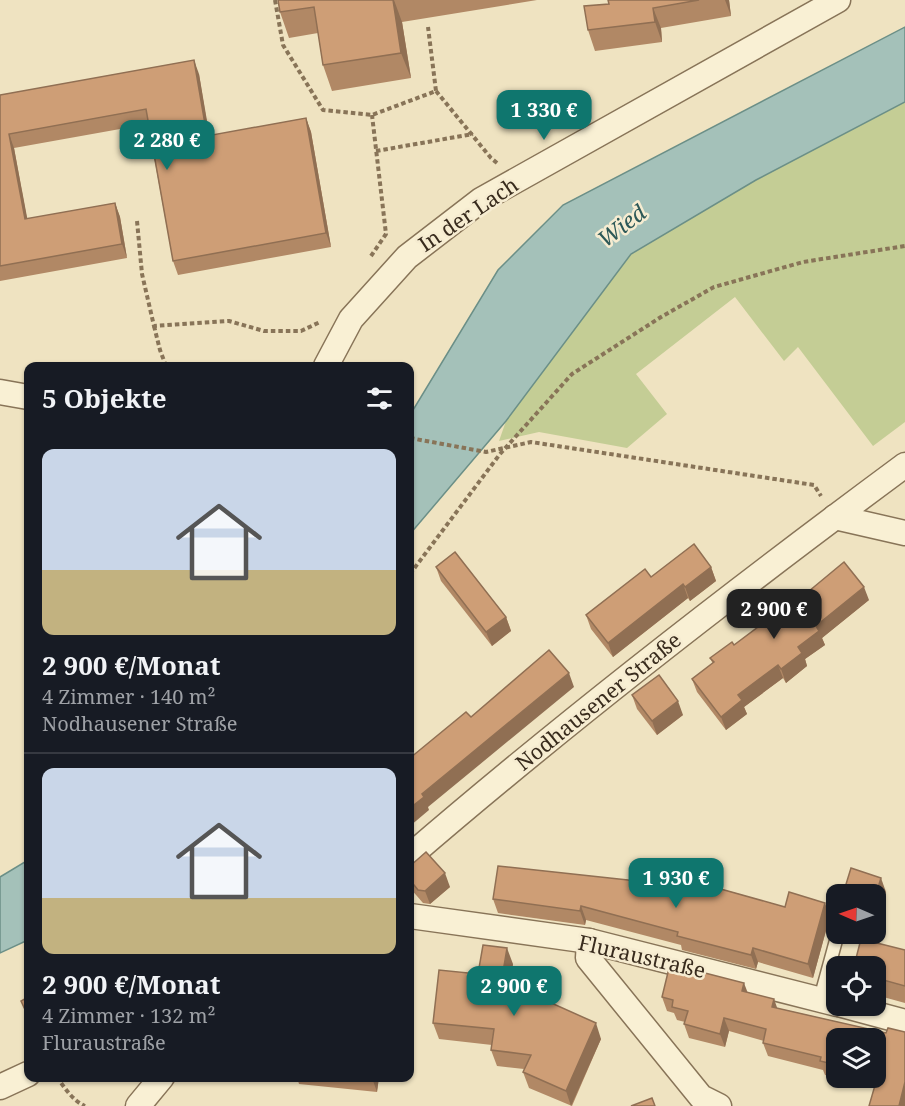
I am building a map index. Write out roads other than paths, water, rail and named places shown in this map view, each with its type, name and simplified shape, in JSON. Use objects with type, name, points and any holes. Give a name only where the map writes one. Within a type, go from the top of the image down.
[{"type":"street","name":"In der Lach","points":[[328,362],[351,319],[407,257],[481,200],[838,0]]},
{"type":"street","points":[[0,392],[24,396]]},
{"type":"street","name":"Nodhausener Straße","points":[[414,853],[633,671],[905,465]]},
{"type":"street","points":[[835,517],[905,533]]},
{"type":"street","name":"Fluraustraße","points":[[414,917],[589,941],[826,1001]]},
{"type":"street","points":[[589,941],[588,958],[706,1103]]},
{"type":"street","name":"Fluraustraße","points":[[882,1016],[905,1022]]},
{"type":"street","points":[[0,1088],[24,1076]]},
{"type":"street","points":[[138,1106],[158,1082]]},
{"type":"water","name":"Wied","points":[[905,27],[905,102],[756,180],[631,254],[506,421],[414,529],[414,408],[498,270],[563,205]]},
{"type":"water","points":[[24,862],[24,942],[0,953],[0,877]]}]
